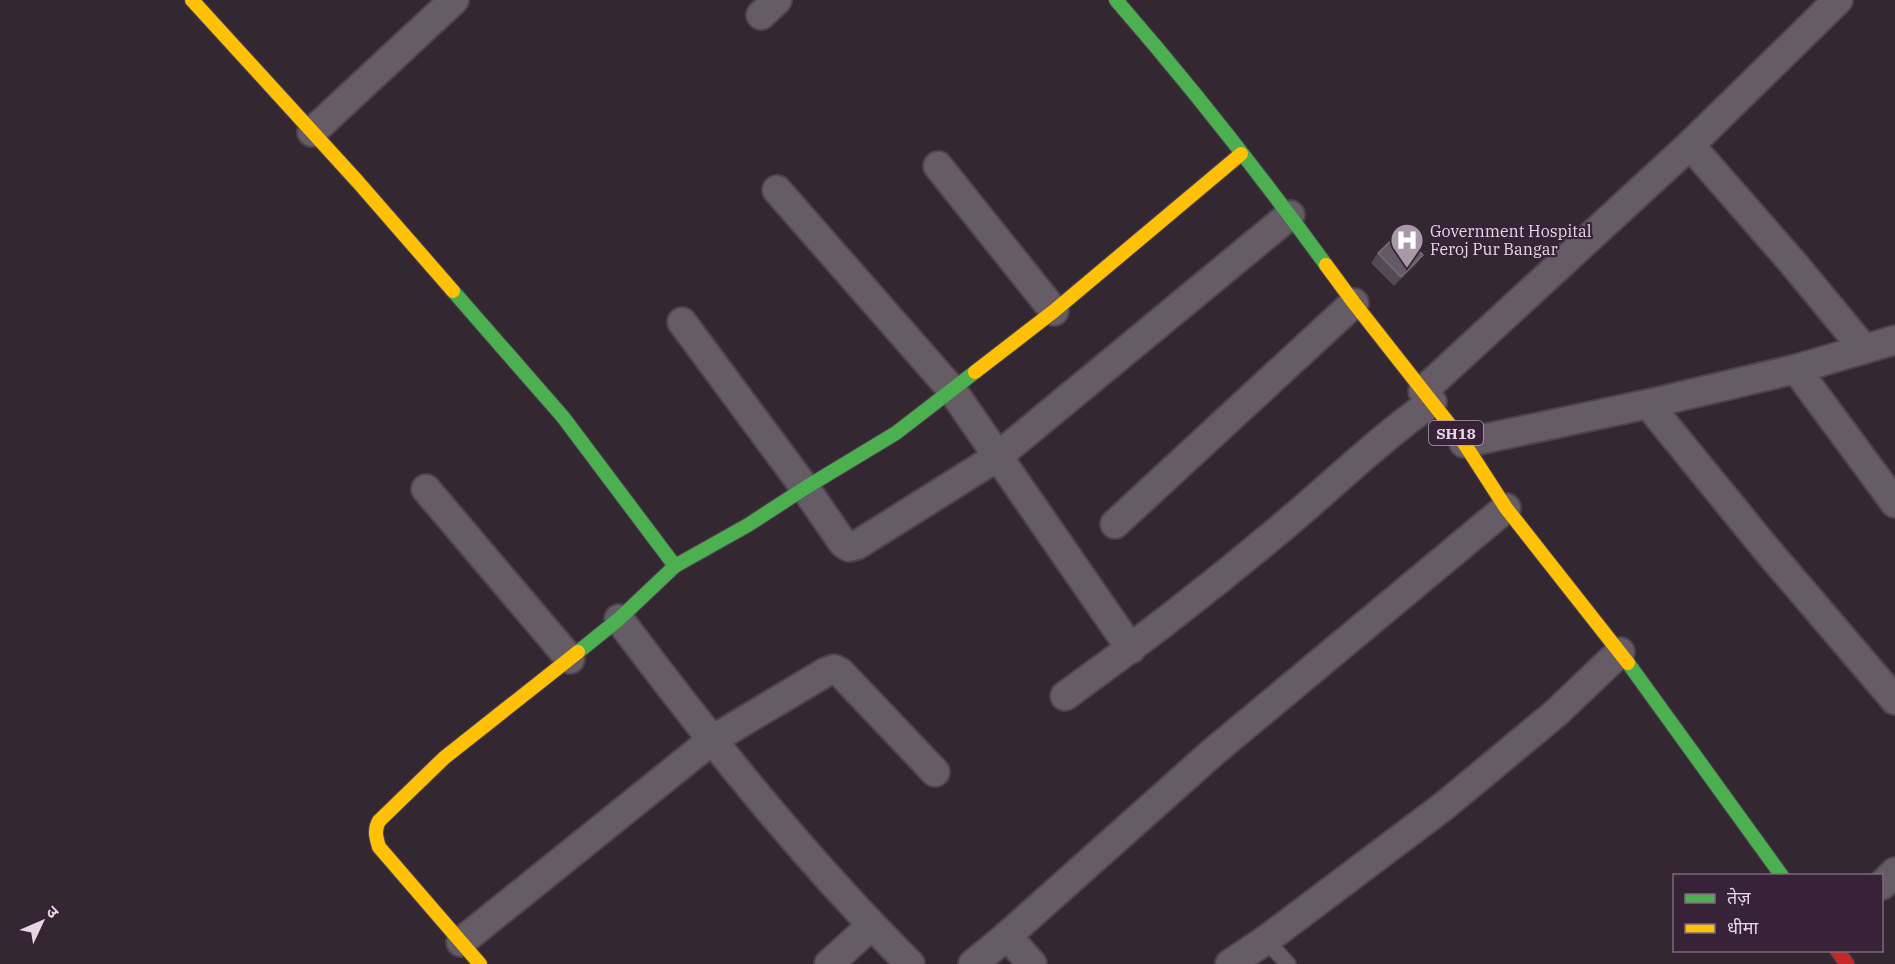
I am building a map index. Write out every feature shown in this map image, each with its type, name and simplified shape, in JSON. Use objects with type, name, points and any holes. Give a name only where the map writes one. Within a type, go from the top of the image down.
[{"type":"street","points":[[192,0],[312,132],[563,417],[675,567]]},
{"type":"street","points":[[312,132],[454,0]]},
{"type":"street","name":"SH18","points":[[1116,0],[1179,73],[1464,443],[1506,508],[1620,652],[1781,874]]},
{"type":"street","points":[[1065,696],[1131,649],[1297,514],[1399,426],[1838,0]]},
{"type":"street","points":[[1690,145],[1864,349]]},
{"type":"street","points":[[480,964],[379,847],[375,829],[386,814],[444,758],[619,619],[675,567],[748,525],[896,433],[1054,311],[1241,154]]},
{"type":"street","points":[[938,166],[1054,311]]},
{"type":"street","points":[[777,190],[952,390],[1131,649]]},
{"type":"street","points":[[682,322],[843,543],[849,547],[857,545],[998,457],[1290,215]]},
{"type":"street","points":[[1114,524],[1354,303]]},
{"type":"street","points":[[1464,443],[1648,404],[1796,369],[1895,340]]},
{"type":"street","points":[[1796,369],[1895,502]]},
{"type":"street","points":[[1648,404],[1774,558],[1895,700]]},
{"type":"street","points":[[426,489],[570,659]]},
{"type":"street","points":[[973,964],[1212,753],[1506,508]]},
{"type":"street","points":[[619,619],[712,740],[790,835],[871,926],[910,964]]},
{"type":"street","points":[[1230,964],[1266,940],[1444,806],[1556,713],[1620,652]]},
{"type":"street","points":[[461,942],[712,740],[834,669],[840,672],[934,772]]},
{"type":"street","points":[[1883,883],[1895,872]]},
{"type":"street","points":[[829,964],[871,926]]},
{"type":"street","points":[[1007,936],[1032,964]]},
{"type":"street","points":[[1837,952],[1846,964]]},
{"type":"lane","points":[[1266,940],[1288,964]]},
{"type":"building","points":[[1400,232],[1423,255],[1401,277],[1378,253]]},
{"type":"traffic: fast","points":[[1116,0],[1224,130],[1326,265]]},
{"type":"traffic: fast","points":[[453,291],[563,417],[675,566]]},
{"type":"traffic: fast","points":[[578,652],[619,619],[675,566],[748,525],[896,433],[975,372]]},
{"type":"traffic: fast","points":[[1628,663],[1781,874]]},
{"type":"traffic: slow","points":[[192,0],[358,182],[453,291]]},
{"type":"traffic: slow","points":[[975,372],[1054,311],[1241,154]]},
{"type":"traffic: slow","points":[[1326,265],[1464,443],[1506,508],[1628,663]]},
{"type":"traffic: slow","points":[[480,964],[379,847],[376,827],[379,821],[444,758],[578,652]]},
{"type":"traffic: jam","points":[[1838,952],[1847,964]]},
{"type":"place","name":"Government Hospital Feroj Pur Bangar","points":[[1407,269]]}]
